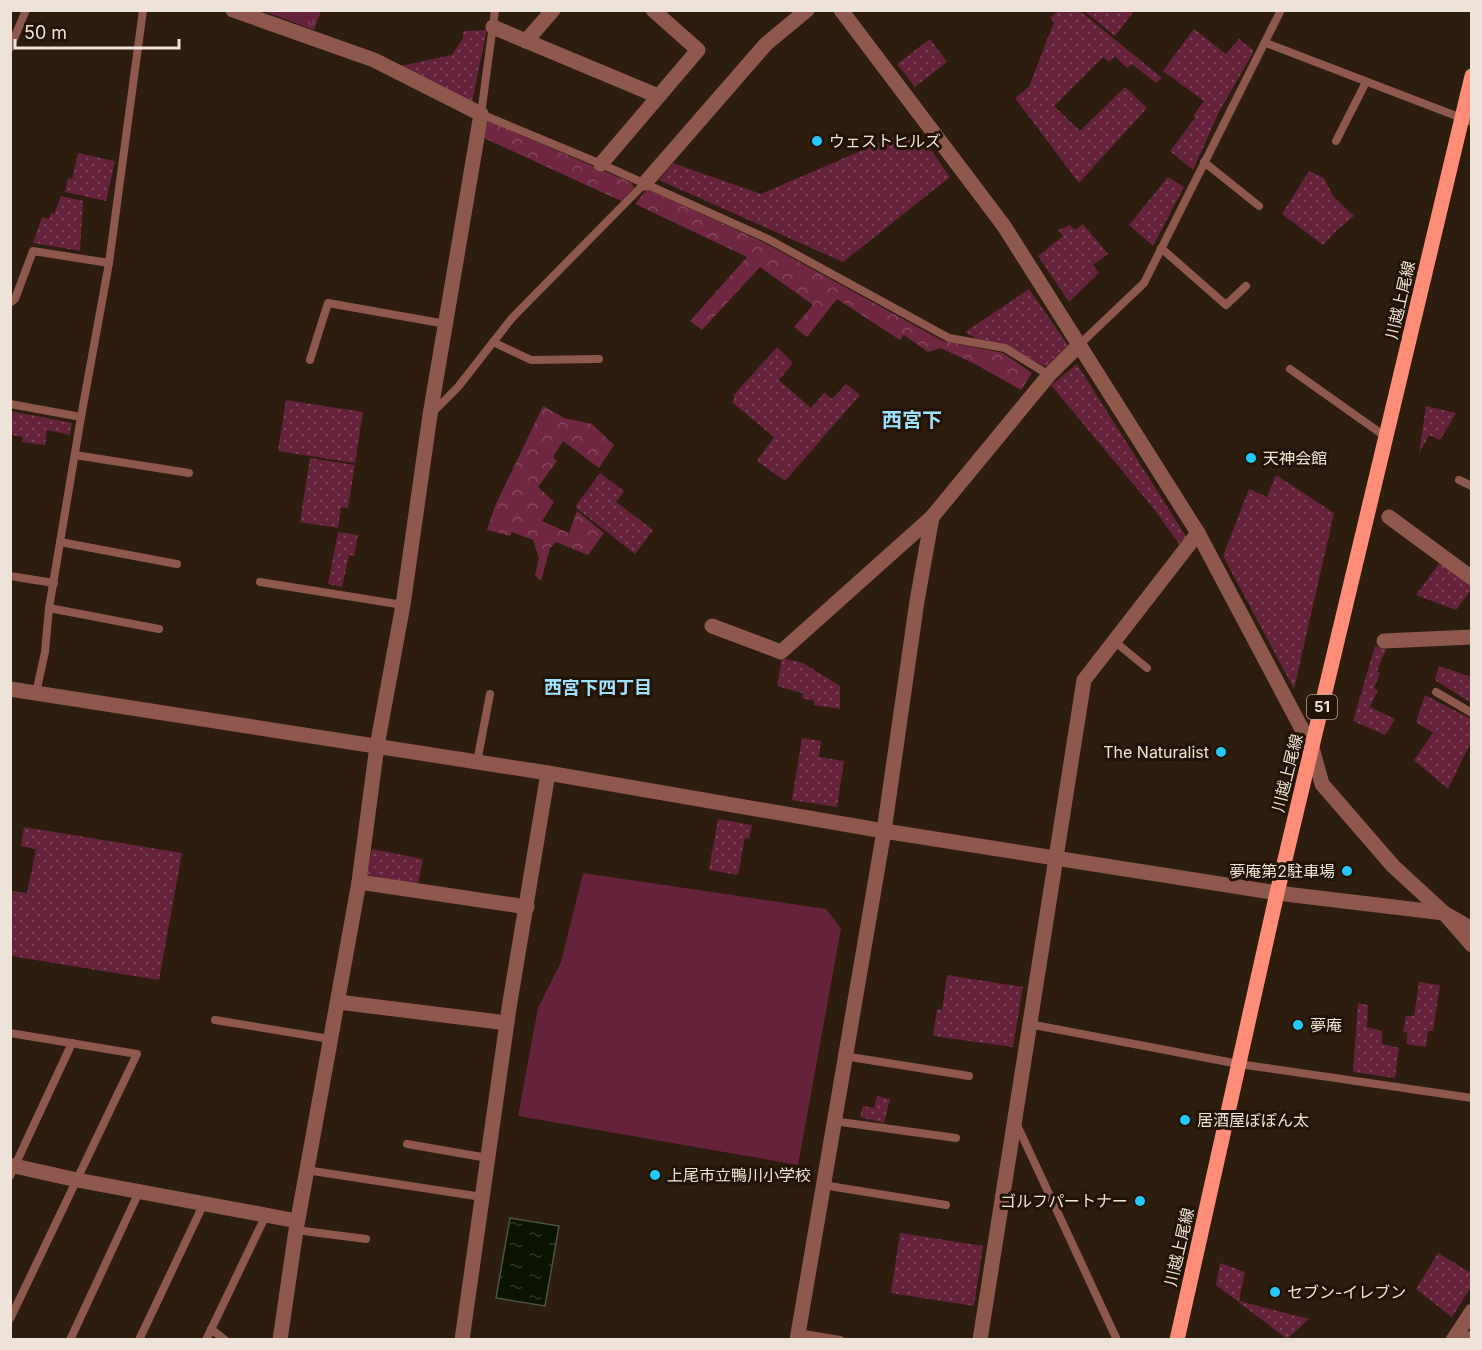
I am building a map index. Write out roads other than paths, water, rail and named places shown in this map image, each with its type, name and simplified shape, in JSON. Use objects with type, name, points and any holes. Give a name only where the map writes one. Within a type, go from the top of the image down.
[{"type":"main road","name":"川越上尾線","points":[[1177,1340],[1277,893],[1386,437],[1467,120],[1472,76]]},
{"type":"street","points":[[233,10],[374,60],[481,114],[430,415],[403,605],[377,746],[359,882],[296,1226],[280,1340]]},
{"type":"street","points":[[526,41],[553,10]]},
{"type":"street","points":[[601,164],[698,50],[653,10]]},
{"type":"street","points":[[645,183],[766,44],[807,10]]},
{"type":"street","points":[[841,10],[1004,226],[1198,533],[1312,748],[1322,784],[1393,866],[1444,913],[1472,945]]},
{"type":"street","points":[[493,27],[658,96]]},
{"type":"street","points":[[712,626],[781,652],[932,518],[1049,375],[1078,345]]},
{"type":"street","points":[[1389,517],[1472,578]]},
{"type":"street","points":[[797,1336],[884,831],[917,601],[932,518]]},
{"type":"street","points":[[980,1340],[1084,680],[1198,533]]},
{"type":"street","points":[[1384,640],[1472,637]]},
{"type":"street","points":[[10,689],[548,773],[884,831],[1277,893],[1444,913],[1472,929]]},
{"type":"street","points":[[462,1340],[507,1023],[548,773]]},
{"type":"street","points":[[359,882],[527,907]]},
{"type":"street","points":[[338,1002],[507,1023]]},
{"type":"street","points":[[12,1169],[266,1215],[296,1226]]},
{"type":"street","points":[[1453,1340],[1472,1311]]},
{"type":"lane","points":[[10,48],[26,10]]},
{"type":"lane","points":[[36,693],[45,652],[60,542],[109,263],[143,10]]},
{"type":"lane","points":[[495,10],[481,114],[645,183],[768,239],[949,338],[1005,348],[1049,375]]},
{"type":"lane","points":[[1078,345],[1144,283],[1281,10]]},
{"type":"lane","points":[[1266,43],[1467,120]]},
{"type":"lane","points":[[1336,141],[1366,82]]},
{"type":"lane","points":[[1204,162],[1259,206]]},
{"type":"lane","points":[[430,415],[458,387],[512,318],[645,183]]},
{"type":"lane","points":[[1161,248],[1226,305],[1246,286]]},
{"type":"lane","points":[[10,303],[15,299],[33,251],[109,263]]},
{"type":"lane","points":[[310,360],[328,303],[446,324]]},
{"type":"lane","points":[[493,342],[531,360],[599,359]]},
{"type":"lane","points":[[1290,369],[1386,437]]},
{"type":"lane","points":[[10,404],[81,417]]},
{"type":"lane","points":[[75,455],[189,474]]},
{"type":"lane","points":[[1459,480],[1472,486]]},
{"type":"lane","points":[[60,542],[177,564]]},
{"type":"lane","points":[[10,576],[54,583]]},
{"type":"lane","points":[[260,582],[403,605]]},
{"type":"lane","points":[[50,608],[159,629]]},
{"type":"lane","points":[[1114,641],[1147,668]]},
{"type":"lane","points":[[1436,692],[1472,713]]},
{"type":"lane","points":[[477,762],[490,694]]},
{"type":"lane","points":[[215,1020],[330,1039]]},
{"type":"lane","points":[[1029,1024],[1239,1064],[1472,1098]]},
{"type":"lane","points":[[10,1033],[137,1054],[10,1319]]},
{"type":"lane","points":[[12,1169],[72,1043]]},
{"type":"lane","points":[[844,1056],[969,1076]]},
{"type":"lane","points":[[1014,1119],[1117,1340]]},
{"type":"lane","points":[[833,1121],[956,1138]]},
{"type":"lane","points":[[407,1144],[488,1158]]},
{"type":"lane","points":[[306,1170],[482,1197]]},
{"type":"lane","points":[[822,1185],[946,1205]]},
{"type":"lane","points":[[70,1340],[140,1192]]},
{"type":"lane","points":[[139,1340],[204,1203]]},
{"type":"lane","points":[[206,1340],[266,1215]]},
{"type":"lane","points":[[296,1226],[366,1239]]},
{"type":"lane","points":[[211,1329],[225,1340]]},
{"type":"lane","points":[[797,1336],[840,1340]]},
{"type":"water","points":[[510,1218],[559,1226],[545,1306],[496,1298]]},
{"type":"place","name":"ウェストヒルズ","points":[[817,141]]},
{"type":"place","name":"天神会館","points":[[1251,458]]},
{"type":"place","name":"The Naturalist","points":[[1221,752]]},
{"type":"place","name":"夢庵第2駐車場","points":[[1347,871]]},
{"type":"place","name":"夢庵","points":[[1298,1025]]},
{"type":"place","name":"居酒屋ぽぽん太","points":[[1185,1120]]},
{"type":"place","name":"上尾市立鴨川小学校","points":[[655,1175]]},
{"type":"place","name":"ゴルフパートナー","points":[[1140,1201]]},
{"type":"place","name":"セブン-イレブン","points":[[1275,1292]]},
{"type":"district","name":"西宮下","points":[[912,420]]},
{"type":"district","name":"西宮下四丁目","points":[[598,688]]}]
